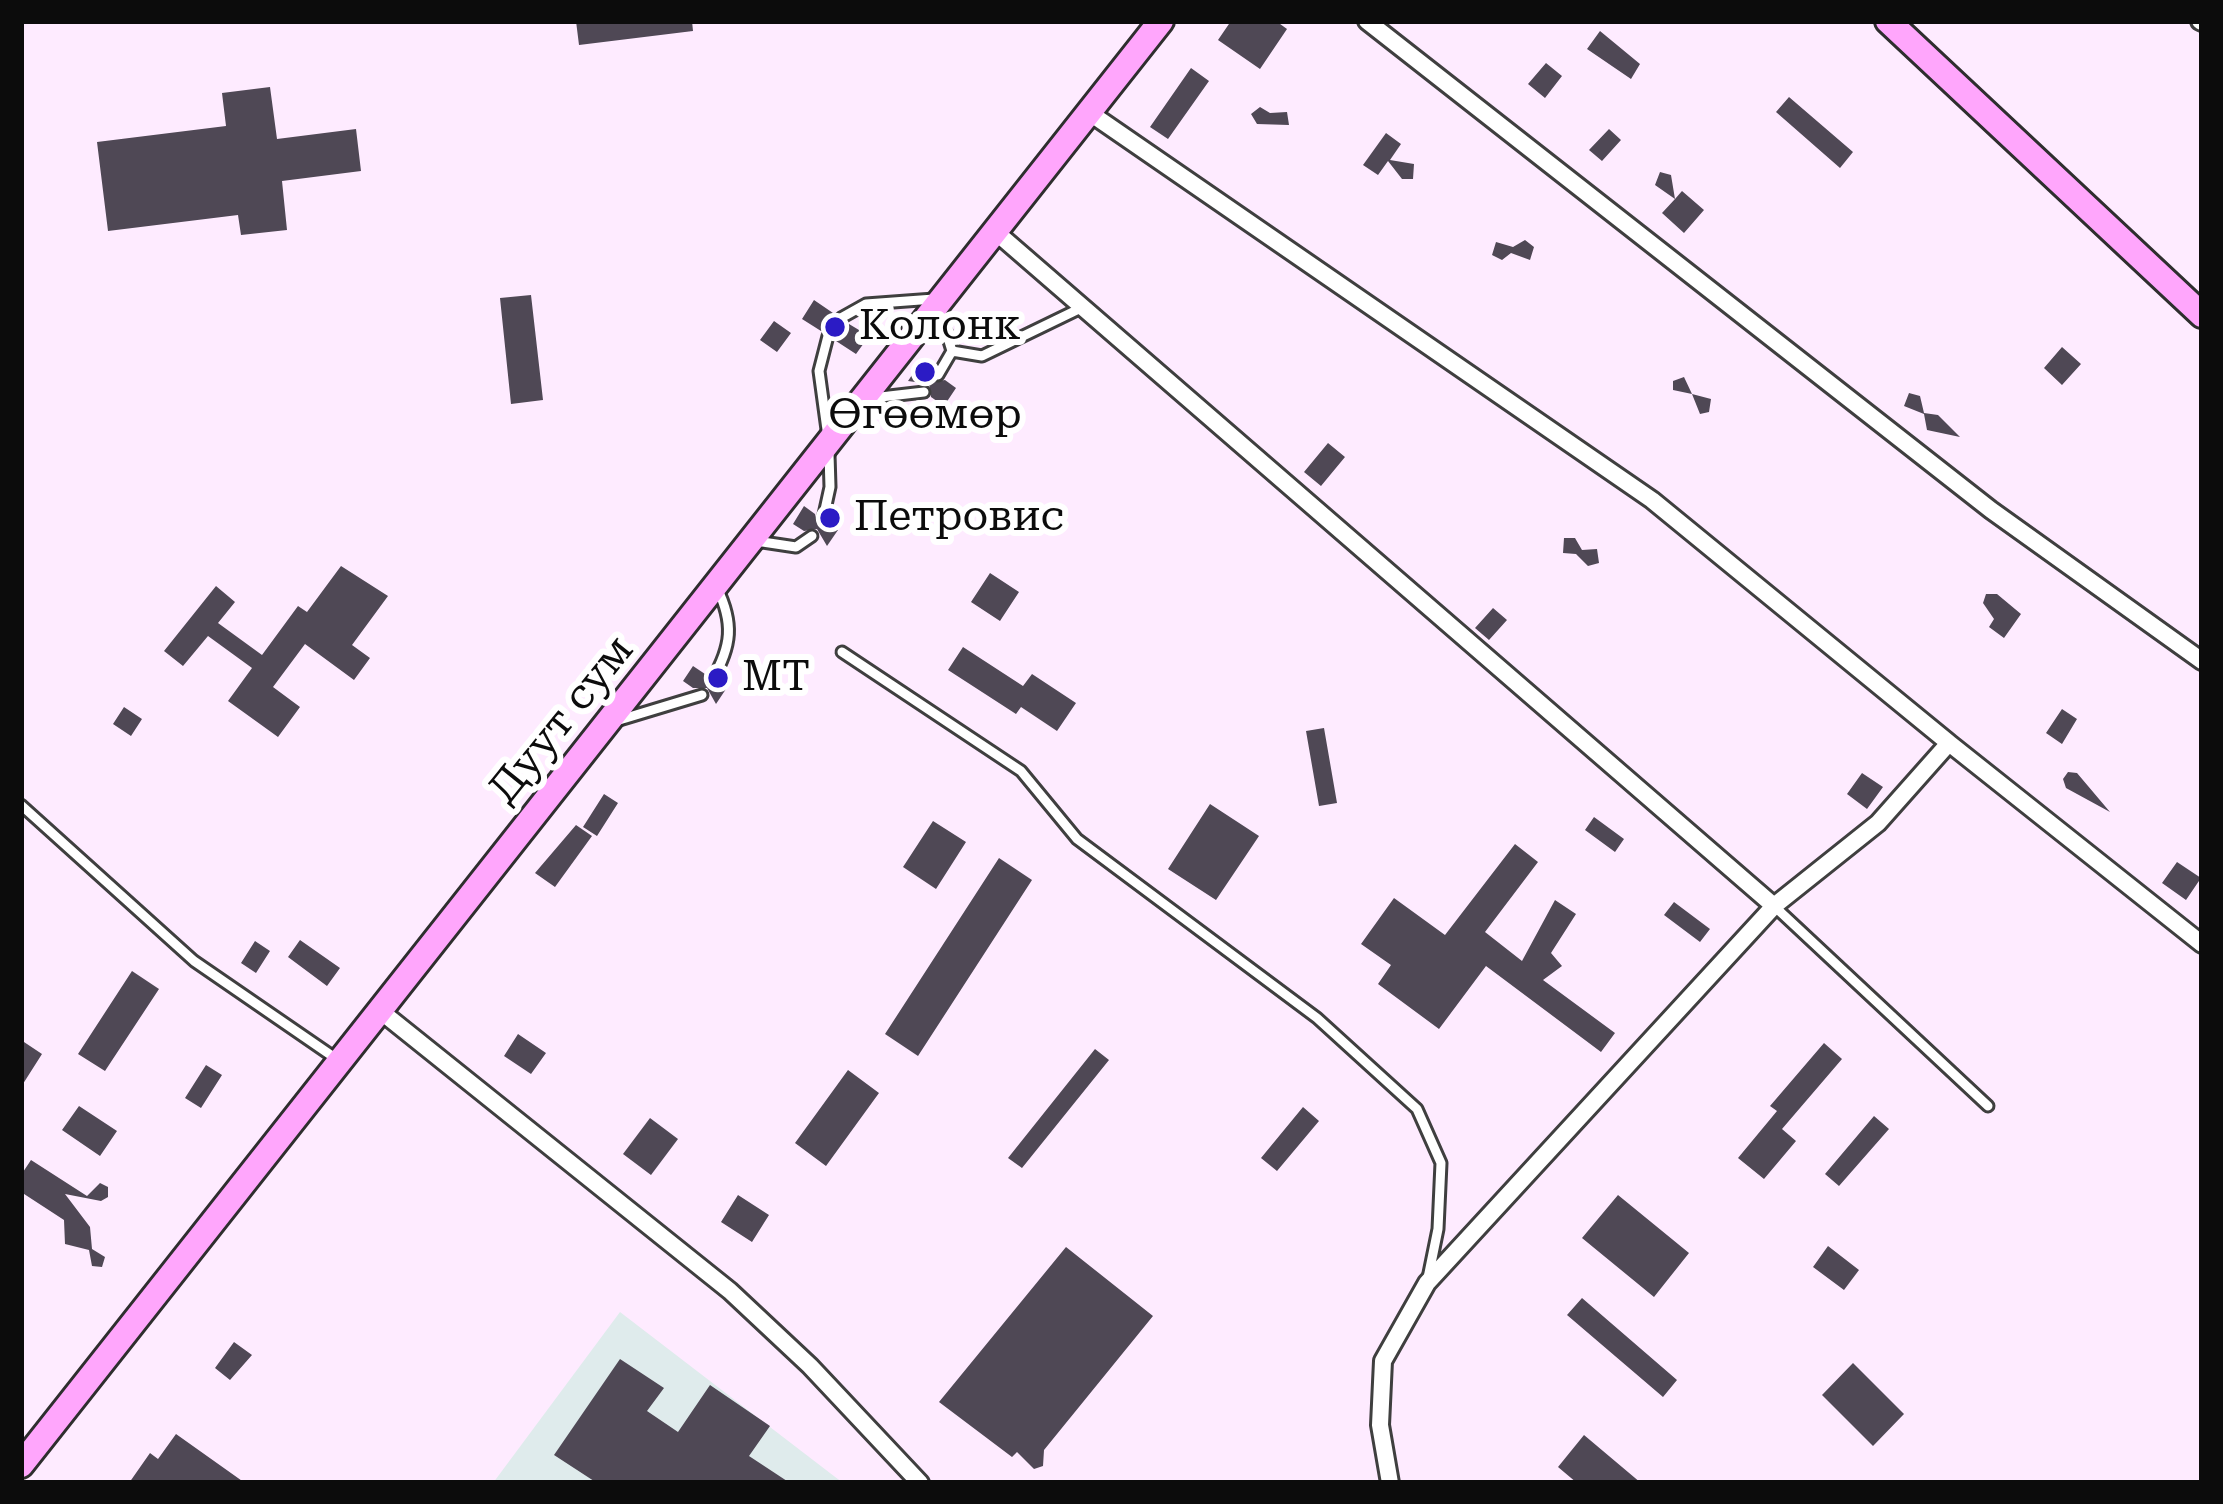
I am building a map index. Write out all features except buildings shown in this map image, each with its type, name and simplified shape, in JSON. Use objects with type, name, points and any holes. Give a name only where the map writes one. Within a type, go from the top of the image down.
[{"type":"main road","name":"Дуут сум","points":[[21,1465],[1161,21]]},
{"type":"main road","points":[[1888,21],[2202,315]]},
{"type":"street","points":[[1367,21],[1991,509],[2202,661]]},
{"type":"street","points":[[1090,113],[1652,500],[2202,944]]},
{"type":"street","points":[[997,233],[1774,906]]},
{"type":"street","points":[[1390,1483],[1380,1425],[1383,1361],[1426,1283],[1774,906],[1878,823],[1949,743]]},
{"type":"street","points":[[378,1009],[730,1291],[810,1366],[920,1483]]},
{"type":"lane","points":[[841,319],[866,304],[942,302],[952,351],[938,375]]},
{"type":"lane","points":[[952,351],[982,356],[1017,344],[1081,308]]},
{"type":"lane","points":[[823,519],[830,487],[819,371],[828,336]]},
{"type":"lane","points":[[866,398],[924,392]]},
{"type":"lane","points":[[754,541],[796,547],[812,536]]},
{"type":"lane","points":[[712,680],[730,637],[730,615],[717,588]]},
{"type":"lane","points":[[842,652],[1021,771],[1077,838],[1317,1018],[1417,1109],[1441,1163],[1438,1229],[1426,1283]]},
{"type":"lane","points":[[611,722],[702,695]]},
{"type":"lane","points":[[21,805],[194,961],[338,1060]]},
{"type":"lane","points":[[1774,906],[1988,1106]]},
{"type":"shaded area","points":[[620,1312],[843,1483],[493,1483]]},
{"type":"place","name":"Колонк","points":[[835,327]]},
{"type":"place","name":"Өгөөмөр","points":[[925,372]]},
{"type":"place","name":"Петровиc","points":[[830,518]]},
{"type":"place","name":"MT","points":[[718,678]]}]
